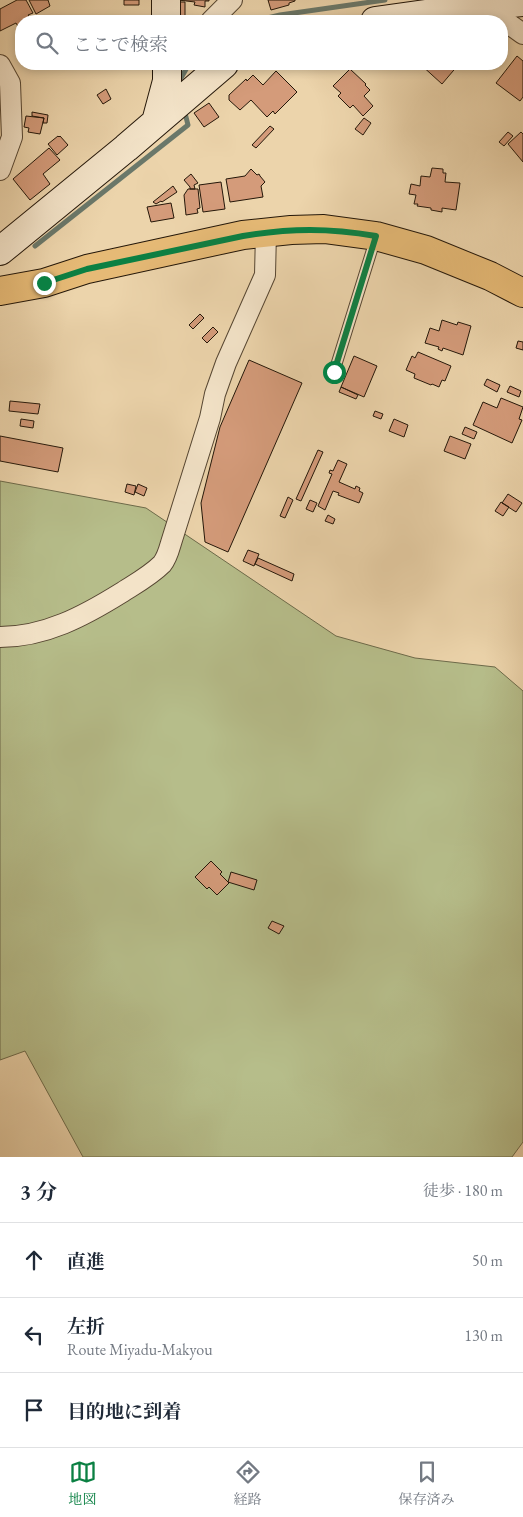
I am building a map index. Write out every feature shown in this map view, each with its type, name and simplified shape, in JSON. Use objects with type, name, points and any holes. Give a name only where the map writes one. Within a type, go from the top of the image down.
[{"type":"main road","points":[[166,0],[166,15]]},
{"type":"main road","points":[[409,15],[472,4],[523,2]]},
{"type":"main road","points":[[156,122],[168,81],[168,70]]},
{"type":"main road","points":[[0,250],[126,148],[217,70]]},
{"type":"main road","points":[[0,291],[44,283],[87,269],[243,236],[266,232],[324,229],[376,236],[426,250],[455,260],[523,293]]},
{"type":"street","points":[[217,15],[232,0]]},
{"type":"street","points":[[472,4],[491,15]]},
{"type":"street","points":[[508,25],[523,34]]},
{"type":"street","points":[[0,65],[10,83],[12,137],[0,170]]},
{"type":"street","points":[[0,637],[25,635],[56,627],[78,618],[143,579],[162,563],[171,543],[226,363],[265,275],[266,232]]},
{"type":"lane","points":[[334,372],[376,236]]},
{"type":"green space","points":[[0,481],[146,508],[336,636],[415,658],[495,667],[523,691],[523,1142],[512,1157],[83,1157],[25,1051],[0,1060]]},
{"type":"building","points":[[17,0],[26,0],[33,13],[15,15],[15,24],[0,31],[0,9]]},
{"type":"building","points":[[29,0],[48,0],[50,6],[36,14]]},
{"type":"building","points":[[124,0],[139,0],[139,5],[124,5]]},
{"type":"building","points":[[178,0],[209,1],[205,1],[205,7],[194,5],[195,2]]},
{"type":"building","points":[[268,0],[295,1],[289,3],[289,5],[271,10]]},
{"type":"building","points":[[178,2],[185,2],[185,15],[178,15]]},
{"type":"building","points":[[517,56],[523,61],[523,97],[520,101],[496,83]]},
{"type":"building","points":[[351,70],[370,90],[364,96],[373,106],[363,116],[353,105],[350,108],[338,96],[341,93],[333,86]]},
{"type":"building","points":[[427,70],[454,70],[442,84]]},
{"type":"building","points":[[276,71],[297,92],[275,114],[273,111],[267,117],[251,100],[240,110],[229,100],[229,95],[246,79],[247,81],[253,75],[263,85]]},
{"type":"building","points":[[106,89],[111,99],[103,104],[97,95]]},
{"type":"building","points":[[209,103],[219,117],[204,127],[194,113]]},
{"type":"building","points":[[32,112],[48,115],[47,123],[43,123],[44,118],[32,116]]},
{"type":"building","points":[[26,116],[44,118],[40,134],[28,132],[29,128],[24,127]]},
{"type":"building","points":[[364,118],[371,123],[363,135],[355,129]]},
{"type":"building","points":[[270,126],[274,129],[256,148],[252,145]]},
{"type":"building","points":[[508,132],[513,136],[504,146],[499,142]]},
{"type":"building","points":[[521,132],[523,134],[523,162],[508,144]]},
{"type":"building","points":[[58,136],[68,145],[57,155],[48,144]]},
{"type":"building","points":[[49,148],[60,160],[43,174],[50,184],[30,200],[13,179]]},
{"type":"building","points":[[432,168],[443,169],[443,173],[446,173],[445,182],[460,183],[456,210],[442,208],[442,212],[414,204],[416,195],[409,194],[411,184],[420,186],[421,176],[430,177]]},
{"type":"building","points":[[251,169],[257,175],[259,174],[265,182],[261,186],[263,197],[230,202],[226,179],[245,176]]},
{"type":"building","points":[[191,174],[198,183],[194,185],[195,189],[190,189],[184,180]]},
{"type":"building","points":[[221,182],[225,209],[203,212],[199,185]]},
{"type":"building","points":[[173,186],[177,192],[162,202],[156,204],[153,202]]},
{"type":"building","points":[[188,189],[198,189],[200,208],[197,209],[198,213],[186,215],[184,195]]},
{"type":"building","points":[[171,203],[174,218],[151,222],[147,207]]},
{"type":"building","points":[[200,314],[204,318],[193,329],[189,325]]},
{"type":"building","points":[[442,320],[457,325],[458,322],[471,326],[463,355],[443,348],[442,351],[438,349],[439,347],[425,343],[430,328],[439,331]]},
{"type":"building","points":[[213,327],[218,332],[207,343],[202,338]]},
{"type":"building","points":[[518,341],[523,342],[523,350],[516,348]]},
{"type":"building","points":[[418,352],[451,366],[445,381],[442,380],[439,387],[414,378],[415,374],[406,370],[412,356],[415,358]]},
{"type":"building","points":[[354,356],[377,366],[364,397],[341,387]]},
{"type":"building","points":[[249,360],[302,383],[228,552],[205,542],[201,503],[220,427]]},
{"type":"building","points":[[487,379],[500,385],[497,392],[484,385]]},
{"type":"building","points":[[510,386],[521,391],[519,397],[507,392]]},
{"type":"building","points":[[341,387],[358,395],[356,399],[339,392]]},
{"type":"building","points":[[501,398],[523,407],[519,419],[522,420],[512,443],[473,425],[483,402],[497,408]]},
{"type":"building","points":[[10,401],[40,404],[38,414],[9,411]]},
{"type":"building","points":[[375,411],[383,414],[381,419],[373,416]]},
{"type":"building","points":[[21,419],[34,421],[33,428],[20,426]]},
{"type":"building","points":[[394,419],[408,425],[404,437],[389,431]]},
{"type":"building","points":[[465,427],[477,432],[474,439],[462,434]]},
{"type":"building","points":[[0,436],[63,448],[58,472],[0,461]]},
{"type":"building","points":[[450,436],[471,444],[465,459],[444,451]]},
{"type":"building","points":[[318,450],[323,452],[301,501],[296,499]]},
{"type":"building","points":[[338,460],[347,464],[339,482],[355,489],[356,486],[363,493],[359,503],[338,495],[339,493],[333,491],[325,510],[318,506],[332,474],[329,473],[330,470],[333,471]]},
{"type":"building","points":[[127,484],[136,486],[134,495],[125,492]]},
{"type":"building","points":[[138,484],[147,488],[144,496],[135,492]]},
{"type":"building","points":[[508,494],[522,503],[516,512],[502,503]]},
{"type":"building","points":[[288,497],[293,500],[285,518],[280,516]]},
{"type":"building","points":[[310,500],[317,503],[313,512],[306,509]]},
{"type":"building","points":[[501,502],[509,507],[503,516],[495,511]]},
{"type":"building","points":[[328,515],[335,519],[333,524],[325,521]]},
{"type":"building","points":[[248,550],[259,554],[254,566],[243,561]]},
{"type":"building","points":[[258,558],[294,574],[292,581],[255,564]]},
{"type":"building","points":[[211,861],[222,872],[220,874],[229,883],[217,895],[209,887],[207,889],[195,877]]},
{"type":"building","points":[[231,872],[257,880],[254,890],[228,882]]},
{"type":"building","points":[[272,921],[284,926],[279,934],[268,928]]},
{"type":"waterway","points":[[280,15],[385,0]]},
{"type":"waterway","points":[[181,78],[186,70]]},
{"type":"waterway","points":[[35,246],[188,125],[185,113]]},
{"type":"route","points":[[44,283],[87,269],[266,232],[324,229],[376,236],[334,372]]}]
